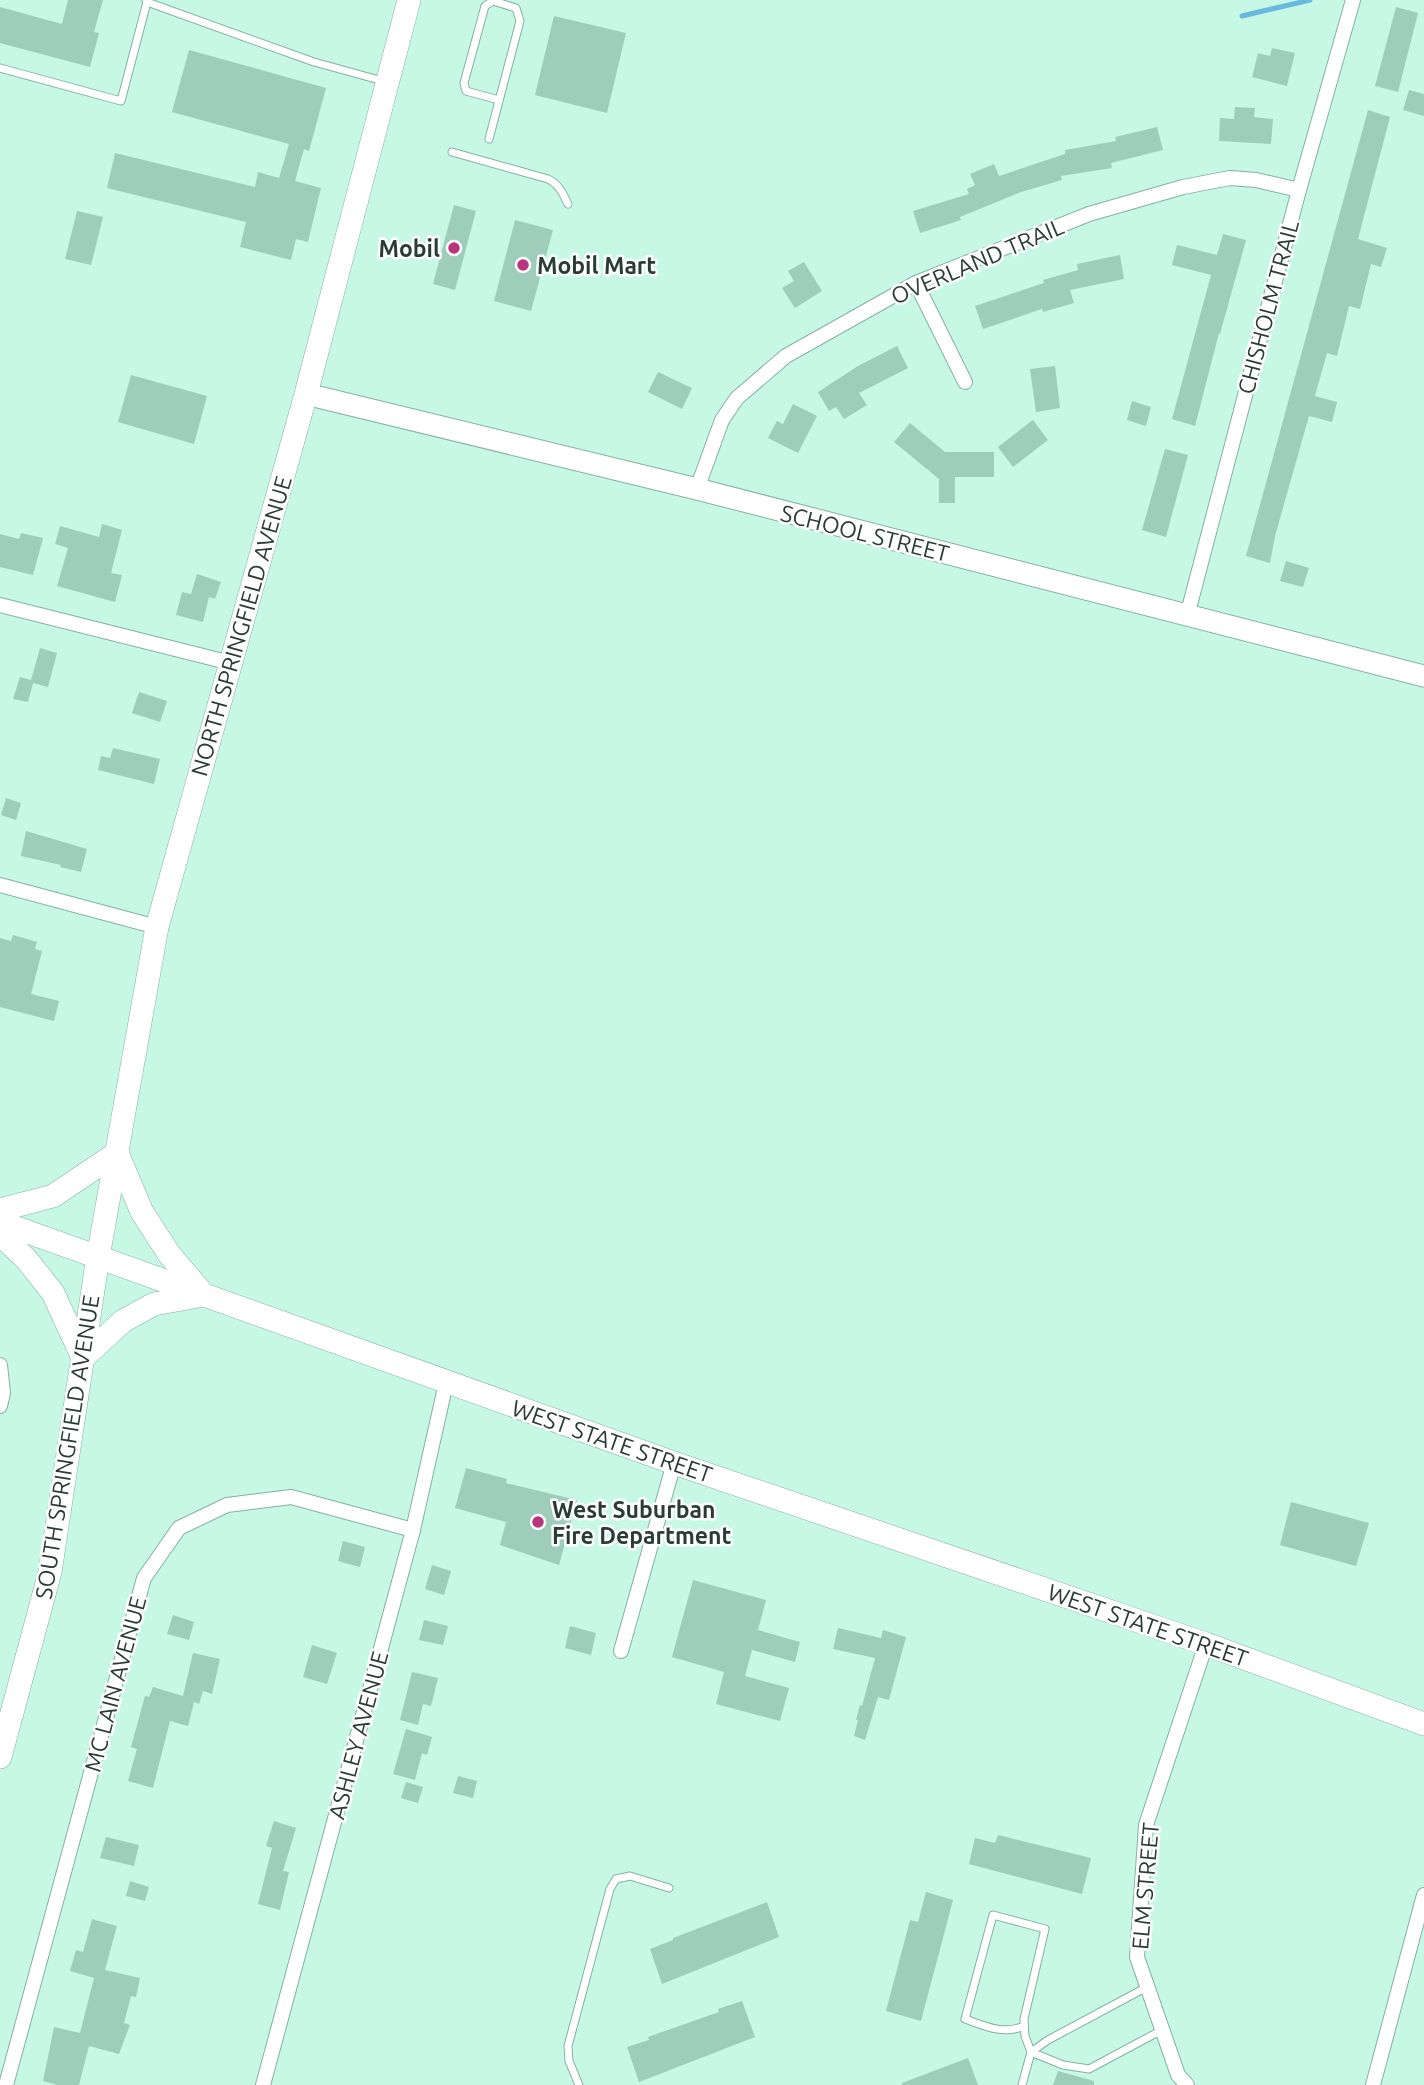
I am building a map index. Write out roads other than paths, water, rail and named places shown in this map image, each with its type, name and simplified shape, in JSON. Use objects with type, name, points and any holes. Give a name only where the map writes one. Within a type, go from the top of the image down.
[{"type":"main road","name":"NORTH SPRINGFIELD AVENUE","points":[[98,1257],[157,927],[306,394],[409,0]]},
{"type":"main road","name":"SCHOOL STREET","points":[[306,394],[698,489],[1424,676]]},
{"type":"main road","points":[[0,1210],[53,1196],[117,1153],[142,1212],[169,1254],[204,1295]]},
{"type":"main road","name":"WEST STATE STREET","points":[[0,1222],[446,1383],[1206,1644],[1424,1724]]},
{"type":"main road","points":[[0,1234],[27,1260],[53,1293],[83,1357],[123,1321],[154,1304],[204,1295]]},
{"type":"main road","name":"SOUTH SPRINGFIELD AVENUE","points":[[0,1757],[50,1572],[98,1257]]},
{"type":"street","name":"CHISHOLM TRAIL","points":[[1187,616],[1299,190],[1353,0]]},
{"type":"street","name":"OVERLAND TRAIL","points":[[698,489],[722,420],[737,398],[786,356],[916,283],[1089,214],[1183,187],[1230,178],[1256,180],[1299,190]]},
{"type":"street","points":[[916,283],[965,382]]},
{"type":"street","points":[[0,605],[231,663]]},
{"type":"street","points":[[0,885],[157,927]]},
{"type":"street","points":[[0,1365],[0,1406]]},
{"type":"street","name":"ASHLEY AVENUE","points":[[263,2085],[413,1530],[446,1383]]},
{"type":"street","points":[[621,1651],[674,1463]]},
{"type":"street","name":"MC LAIN AVENUE","points":[[6,2085],[144,1578],[179,1528],[228,1505],[291,1497],[413,1530]]},
{"type":"street","name":"ELM STREET","points":[[1187,2085],[1178,2075],[1137,1957],[1146,1825],[1206,1644]]},
{"type":"street","points":[[1373,2085],[1424,1895]]},
{"type":"lane","points":[[0,68],[121,101],[147,1],[314,62],[386,82]]},
{"type":"lane","points":[[489,139],[520,21],[516,8],[493,1],[485,6],[464,83],[466,91],[499,100]]},
{"type":"lane","points":[[452,152],[548,179],[560,189],[568,204]]},
{"type":"lane","points":[[579,2085],[569,2061],[568,2046],[610,1889],[616,1879],[630,1876],[669,1888]]},
{"type":"lane","points":[[1022,2085],[1031,2052],[1024,2026],[1045,1929],[993,1915],[965,2019],[997,2030],[1014,2031],[1024,2026]]},
{"type":"lane","points":[[1031,2052],[1147,1986]]},
{"type":"lane","points":[[1031,2052],[1063,2065],[1089,2069],[1163,2030]]},
{"type":"waterway","points":[[1242,16],[1310,0]]},
{"type":"place","name":"Mobil","points":[[454,248]]},
{"type":"place","name":"Mobil Mart","points":[[523,265]]},
{"type":"place","name":"West Suburban Fire Department","points":[[538,1522]]}]
